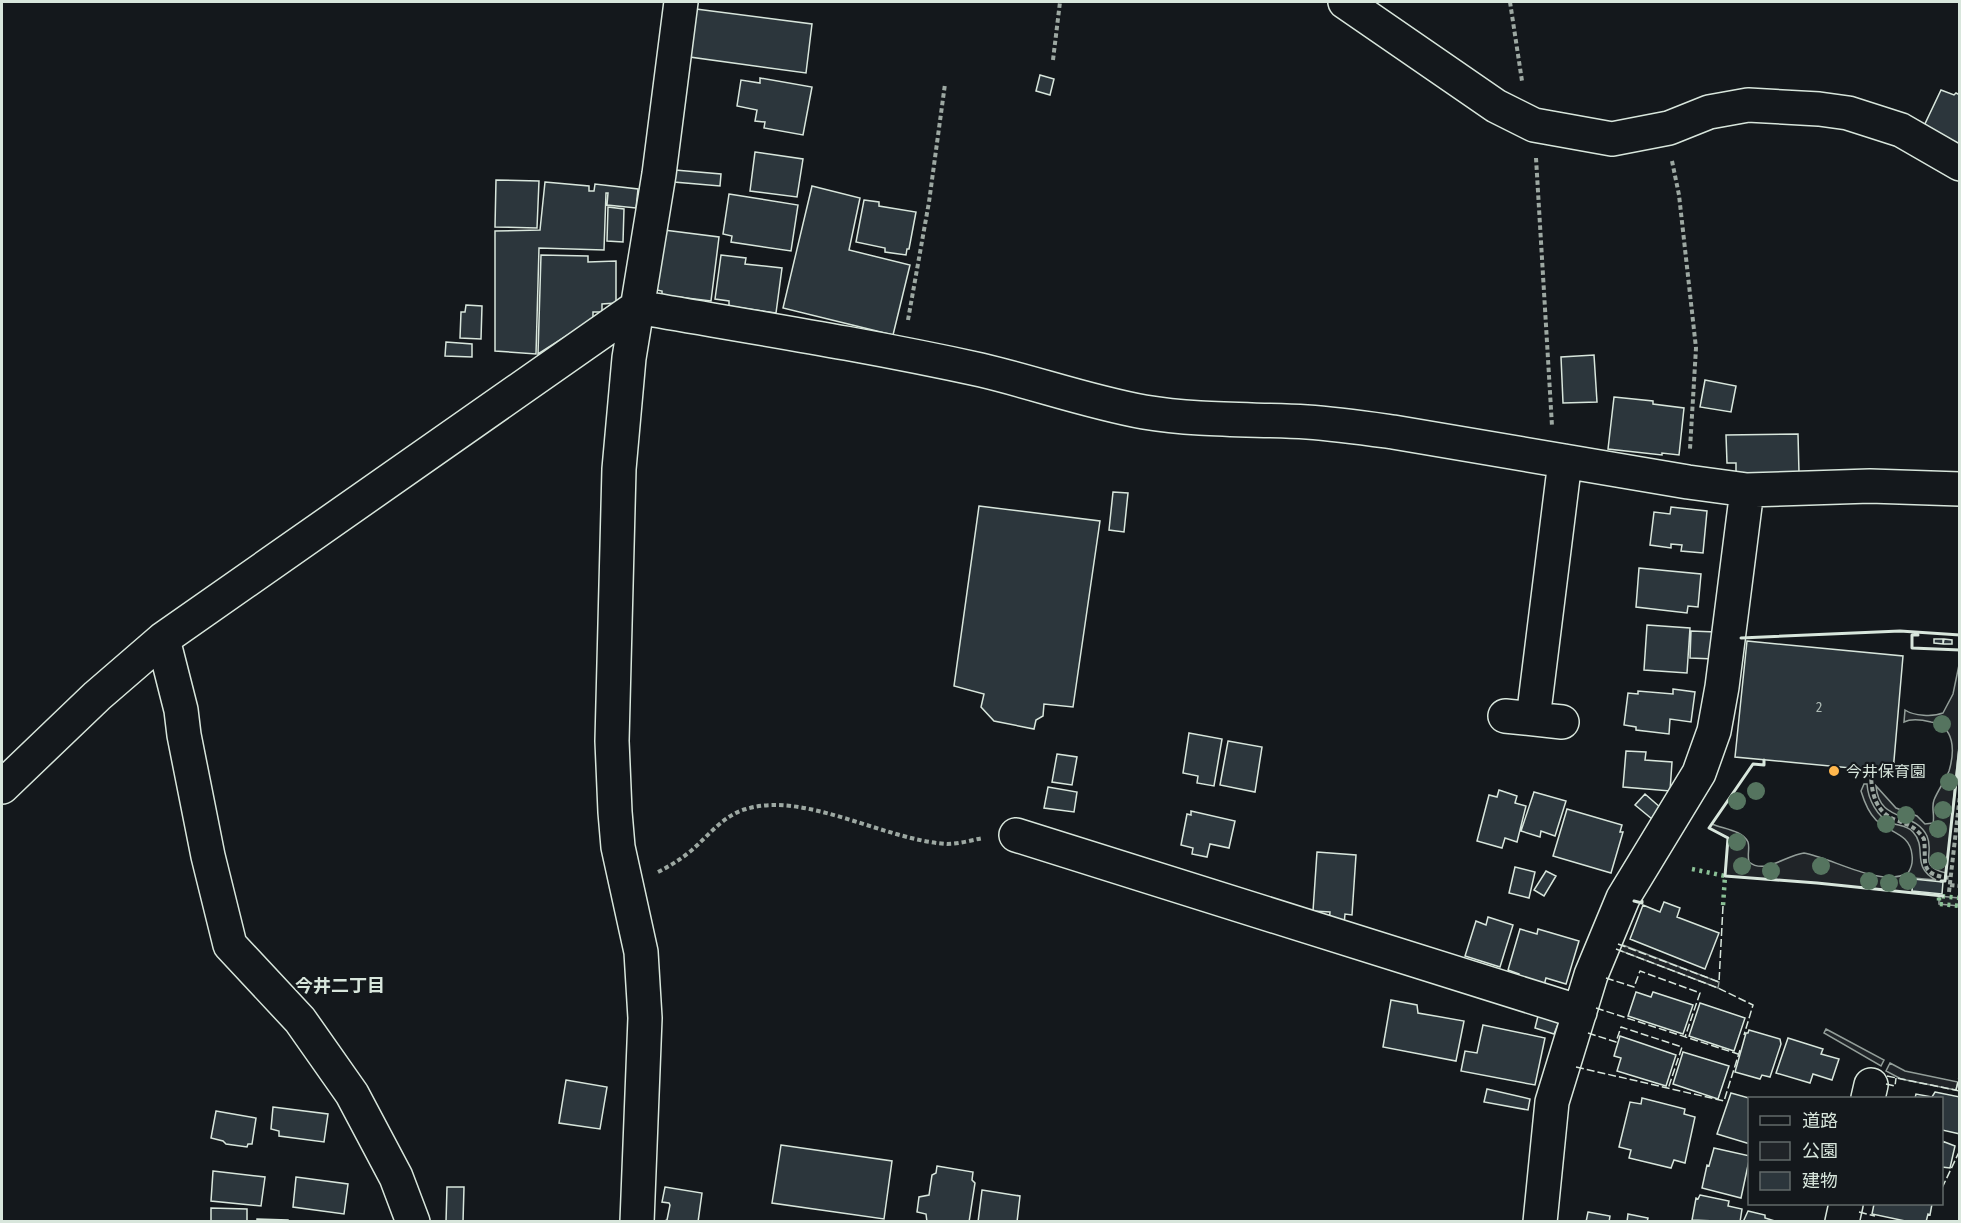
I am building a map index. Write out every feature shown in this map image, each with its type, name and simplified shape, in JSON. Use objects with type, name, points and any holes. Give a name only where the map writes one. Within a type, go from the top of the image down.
[{"type":"street","points":[[637,1221],[645,1018],[644,984],[641,952],[618,847],[612,741],[619,469],[629,358],[659,174],[681,2]]},
{"type":"street","points":[[1345,2],[1496,106],[1534,125],[1612,139],[1669,128],[1709,111],[1748,105],[1819,109],[1848,113],[1901,130],[1959,164]]},
{"type":"street","points":[[2,787],[97,696],[163,639],[637,307],[903,353],[1145,412],[1196,418],[1344,425],[1747,490],[1870,486],[1959,489]]},
{"type":"street","points":[[1533,719],[1559,460]]},
{"type":"street","points":[[1540,1221],[1552,1102],[1591,975],[1623,898],[1699,773],[1711,742],[1722,687],[1747,490]]},
{"type":"street","points":[[163,639],[181,710],[208,856],[230,945],[300,1020],[352,1094],[396,1178],[413,1221]]},
{"type":"street","points":[[1016,835],[1580,1012]]},
{"type":"street","points":[[1842,1221],[1846,1205]]},
{"type":"path","points":[[1053,60],[1060,2]]},
{"type":"path","points":[[1510,2],[1527,112],[1534,125],[1559,460]]},
{"type":"path","points":[[903,353],[945,84]]},
{"type":"path","points":[[1669,128],[1687,259],[1696,348],[1688,482]]},
{"type":"path","points":[[1871,772],[1871,789],[1882,810],[1891,818],[1915,828],[1923,839],[1923,860],[1928,870],[1936,876],[1951,878]]},
{"type":"path","points":[[1949,892],[1959,795]]},
{"type":"path","points":[[627,886],[677,862],[728,817],[745,809],[762,805],[802,808],[900,836],[948,844],[1002,833],[1016,835]]},
{"type":"path","points":[[1950,885],[1959,886]]},
{"type":"green space","points":[[1959,665],[1959,746],[1946,873],[1937,870],[1929,863],[1929,842],[1921,828],[1883,806],[1876,786],[1896,808],[1917,816],[1925,824],[1933,823],[1934,800],[1951,763],[1951,740],[1949,734],[1939,724],[1918,720],[1904,722],[1905,710],[1913,714],[1924,715],[1943,713],[1953,694]]},
{"type":"green space","points":[[1864,784],[1867,784],[1871,801],[1881,816],[1913,832],[1919,844],[1921,863],[1928,875],[1936,880],[1914,878],[1912,893],[1725,876],[1728,838],[1709,828],[1712,824],[1737,832],[1745,838],[1749,844],[1749,862],[1755,865],[1769,865],[1804,853],[1870,875],[1897,877],[1908,873],[1912,862],[1910,848],[1903,838],[1881,824],[1871,814],[1861,791]]},
{"type":"green space","points":[[1939,896],[1959,898],[1959,906],[1939,904]]},
{"type":"green space","points":[[1615,942],[1719,982],[1718,988],[1616,949]]},
{"type":"green space","points":[[1826,1029],[1884,1060],[1881,1066],[1824,1033]]},
{"type":"green space","points":[[1890,1063],[1905,1071],[1958,1082],[1956,1090],[1901,1079],[1886,1071]]},
{"type":"building","points":[[696,9],[812,24],[806,73],[690,57]]},
{"type":"building","points":[[1040,75],[1054,79],[1050,95],[1036,91]]},
{"type":"building","points":[[760,78],[812,87],[803,135],[764,128],[765,122],[755,121],[757,110],[737,106],[741,80],[760,83]]},
{"type":"building","points":[[1941,90],[1960,95],[1960,148],[1923,128]]},
{"type":"building","points":[[755,152],[803,159],[797,197],[750,191]]},
{"type":"building","points":[[675,170],[721,174],[720,186],[674,182]]},
{"type":"building","points":[[496,180],[539,181],[537,228],[495,227]]},
{"type":"building","points":[[545,182],[589,186],[589,191],[594,191],[595,184],[638,189],[636,208],[607,205],[608,193],[606,193],[604,250],[539,248],[536,354],[495,351],[495,231],[540,230]]},
{"type":"building","points":[[812,186],[860,198],[849,250],[910,265],[893,335],[783,308]]},
{"type":"building","points":[[729,194],[798,205],[791,251],[731,242],[732,236],[723,234]]},
{"type":"building","points":[[864,200],[879,202],[879,206],[916,212],[906,255],[885,252],[885,248],[856,242]]},
{"type":"building","points":[[608,207],[624,209],[623,242],[607,241]]},
{"type":"building","points":[[664,230],[719,237],[711,301],[662,295],[662,291],[657,290]]},
{"type":"building","points":[[541,255],[588,256],[588,262],[616,261],[616,303],[602,304],[602,312],[593,312],[593,319],[538,354]]},
{"type":"building","points":[[721,255],[746,258],[745,264],[782,268],[776,313],[729,306],[729,301],[715,299]]},
{"type":"building","points":[[466,305],[482,306],[481,339],[460,338],[461,312],[465,312]]},
{"type":"building","points":[[446,342],[472,344],[472,357],[445,356]]},
{"type":"building","points":[[1594,355],[1597,402],[1563,403],[1561,357]]},
{"type":"building","points":[[1705,380],[1736,386],[1731,412],[1700,407]]},
{"type":"building","points":[[1614,397],[1653,401],[1653,404],[1684,408],[1679,455],[1608,449]]},
{"type":"building","points":[[1798,434],[1799,473],[1736,475],[1736,463],[1727,463],[1726,435]]},
{"type":"building","points":[[1113,492],[1128,493],[1124,532],[1109,530]]},
{"type":"building","points":[[979,506],[1100,521],[1073,707],[1044,704],[1043,716],[1036,720],[1034,729],[994,721],[981,707],[984,694],[954,686]]},
{"type":"building","points":[[1671,507],[1707,511],[1703,553],[1681,551],[1682,545],[1671,544],[1671,548],[1650,545],[1654,512],[1670,514]]},
{"type":"building","points":[[1639,568],[1701,574],[1698,607],[1688,606],[1687,613],[1636,607]]},
{"type":"building","points":[[1647,625],[1690,628],[1687,673],[1644,670]]},
{"type":"building","points":[[1691,631],[1716,632],[1714,659],[1690,658]]},
{"type":"building","points":[[1934,639],[1943,639],[1943,644],[1934,643]]},
{"type":"building","points":[[1944,639],[1952,640],[1952,644],[1943,644]]},
{"type":"building","points":[[1747,641],[1903,656],[1893,772],[1735,757]]},
{"type":"building","points":[[1673,689],[1695,692],[1691,722],[1670,719],[1669,734],[1636,730],[1636,727],[1624,725],[1628,693],[1638,694],[1638,691],[1673,694]]},
{"type":"building","points":[[1189,733],[1222,739],[1214,786],[1197,783],[1198,776],[1183,773]]},
{"type":"building","points":[[1228,741],[1262,747],[1255,792],[1220,785]]},
{"type":"building","points":[[1626,751],[1646,752],[1645,760],[1672,762],[1670,791],[1623,787]]},
{"type":"building","points":[[1057,754],[1077,757],[1072,785],[1052,782]]},
{"type":"building","points":[[1048,787],[1077,792],[1074,812],[1044,808]]},
{"type":"building","points":[[1499,790],[1517,796],[1515,803],[1526,806],[1517,842],[1505,838],[1502,848],[1477,841],[1489,795],[1497,797]]},
{"type":"building","points":[[1534,792],[1566,801],[1555,836],[1541,831],[1540,837],[1521,831]]},
{"type":"building","points":[[1645,794],[1661,808],[1652,819],[1635,805]]},
{"type":"building","points":[[1567,809],[1622,825],[1620,832],[1623,832],[1611,873],[1553,856]]},
{"type":"building","points":[[1191,811],[1235,821],[1229,848],[1210,844],[1207,857],[1192,854],[1193,848],[1181,845],[1187,814],[1191,815]]},
{"type":"building","points":[[1317,852],[1356,855],[1352,915],[1345,914],[1344,925],[1329,923],[1330,912],[1313,911]]},
{"type":"building","points":[[1515,867],[1535,872],[1529,898],[1509,893]]},
{"type":"building","points":[[1546,871],[1556,876],[1544,896],[1534,890]]},
{"type":"building","points":[[1913,879],[1943,882],[1942,894],[1912,891]]},
{"type":"building","points":[[1664,902],[1680,908],[1677,917],[1719,933],[1705,969],[1630,939],[1643,905],[1660,912]]},
{"type":"building","points":[[1488,917],[1513,925],[1500,967],[1465,956],[1476,921],[1486,925]]},
{"type":"building","points":[[1520,929],[1537,934],[1538,929],[1579,941],[1566,984],[1546,978],[1543,989],[1517,981],[1519,974],[1508,970]]},
{"type":"building","points":[[1636,992],[1651,997],[1653,992],[1693,1005],[1683,1034],[1628,1016]]},
{"type":"building","points":[[1391,1000],[1417,1005],[1418,1013],[1464,1021],[1456,1061],[1383,1047]]},
{"type":"building","points":[[1700,1003],[1745,1018],[1734,1051],[1689,1036]]},
{"type":"building","points":[[1539,1012],[1560,1019],[1554,1034],[1535,1028]]},
{"type":"building","points":[[1483,1025],[1545,1038],[1535,1085],[1461,1071],[1465,1051],[1477,1053]]},
{"type":"building","points":[[1749,1030],[1780,1039],[1781,1044],[1770,1077],[1762,1075],[1760,1079],[1735,1072],[1746,1033]]},
{"type":"building","points":[[1620,1036],[1676,1055],[1666,1086],[1617,1071],[1621,1058],[1614,1056]]},
{"type":"building","points":[[1788,1038],[1823,1049],[1821,1054],[1839,1059],[1832,1080],[1813,1074],[1810,1083],[1776,1073]]},
{"type":"building","points":[[1683,1052],[1729,1066],[1718,1099],[1673,1084]]},
{"type":"building","points":[[566,1080],[607,1087],[600,1129],[559,1123]]},
{"type":"building","points":[[1487,1089],[1530,1099],[1528,1110],[1484,1102]]},
{"type":"building","points":[[1935,1092],[1960,1097],[1960,1134],[1943,1130],[1943,1097],[1932,1097]]},
{"type":"building","points":[[1731,1093],[1748,1098],[1748,1143],[1717,1134]]},
{"type":"building","points":[[1916,1094],[1932,1097],[1915,1097]]},
{"type":"building","points":[[1642,1098],[1685,1109],[1684,1114],[1695,1117],[1685,1163],[1674,1160],[1671,1168],[1629,1158],[1631,1150],[1619,1147],[1630,1102],[1641,1104]]},
{"type":"building","points":[[273,1107],[328,1114],[324,1142],[279,1136],[279,1131],[271,1129]]},
{"type":"building","points":[[216,1111],[256,1118],[252,1144],[248,1144],[247,1147],[226,1144],[211,1138]]},
{"type":"building","points":[[1943,1141],[1955,1146],[1950,1168],[1943,1167]]},
{"type":"building","points":[[781,1145],[892,1161],[884,1219],[772,1203]]},
{"type":"building","points":[[1714,1148],[1748,1156],[1741,1198],[1702,1188],[1707,1165],[1709,1166]]},
{"type":"building","points":[[937,1166],[973,1172],[972,1180],[975,1183],[969,1222],[927,1222],[926,1214],[917,1212],[919,1197],[929,1195],[932,1175],[936,1173]]},
{"type":"building","points":[[213,1171],[265,1177],[261,1206],[211,1201]]},
{"type":"building","points":[[296,1177],[348,1184],[344,1214],[293,1207]]},
{"type":"building","points":[[447,1187],[464,1187],[463,1222],[446,1222]]},
{"type":"building","points":[[665,1187],[702,1193],[698,1222],[662,1222],[667,1220],[670,1205],[662,1202]]},
{"type":"building","points":[[982,1190],[1020,1196],[1017,1222],[978,1222]]},
{"type":"building","points":[[1700,1195],[1729,1201],[1728,1206],[1742,1209],[1740,1222],[1692,1220],[1696,1198],[1698,1199]]},
{"type":"building","points":[[1874,1205],[1932,1205],[1926,1222],[1910,1222],[1872,1214]]},
{"type":"building","points":[[211,1208],[247,1209],[247,1222],[211,1222]]},
{"type":"building","points":[[1748,1211],[1765,1215],[1765,1218],[1778,1222],[1743,1222]]},
{"type":"building","points":[[1588,1212],[1610,1216],[1609,1222],[1586,1222]]},
{"type":"building","points":[[1628,1214],[1648,1218],[1647,1222],[1627,1222]]},
{"type":"building","points":[[257,1219],[288,1220],[288,1222],[257,1222]]},
{"type":"hedge","points":[[1692,869],[1725,876],[1723,906]]},
{"type":"hedge","points":[[1960,898],[1939,896],[1939,904],[1960,906]]},
{"type":"fence","points":[[1960,868],[1960,880]]},
{"type":"fence","points":[[1618,944],[1719,982],[1723,906]]},
{"type":"fence","points":[[1616,949],[1718,988],[1753,1005],[1744,1035]]},
{"type":"fence","points":[[1606,978],[1634,987],[1640,971],[1700,993],[1685,1037]]},
{"type":"fence","points":[[1596,1008],[1738,1054]]},
{"type":"fence","points":[[1588,1033],[1616,1042],[1621,1027],[1682,1047],[1668,1089]]},
{"type":"fence","points":[[1576,1067],[1724,1101],[1740,1050]]},
{"type":"fence","points":[[1956,1090],[1960,1073]]},
{"type":"fence","points":[[1887,1076],[1960,1091]]},
{"type":"fence","points":[[1886,1084],[1895,1086],[1896,1078]]},
{"type":"fence","points":[[1943,1186],[1960,1150]]},
{"type":"fence","points":[[1859,1212],[1875,1216]]},
{"type":"wall","points":[[1741,638],[1900,631],[1960,635]]},
{"type":"wall","points":[[1918,635],[1912,635],[1912,648],[1960,650]]},
{"type":"wall","points":[[1941,881],[1945,881],[1960,746]]},
{"type":"wall","points":[[1764,760],[1764,765],[1753,764],[1709,828],[1728,838],[1725,876],[1943,896]]},
{"type":"wall","points":[[1634,901],[1642,903],[1642,901]]},
{"type":"place","name":"今井保育園","points":[[1834,771]]},
{"type":"district","name":"今井二丁目","points":[[340,986]]}]
